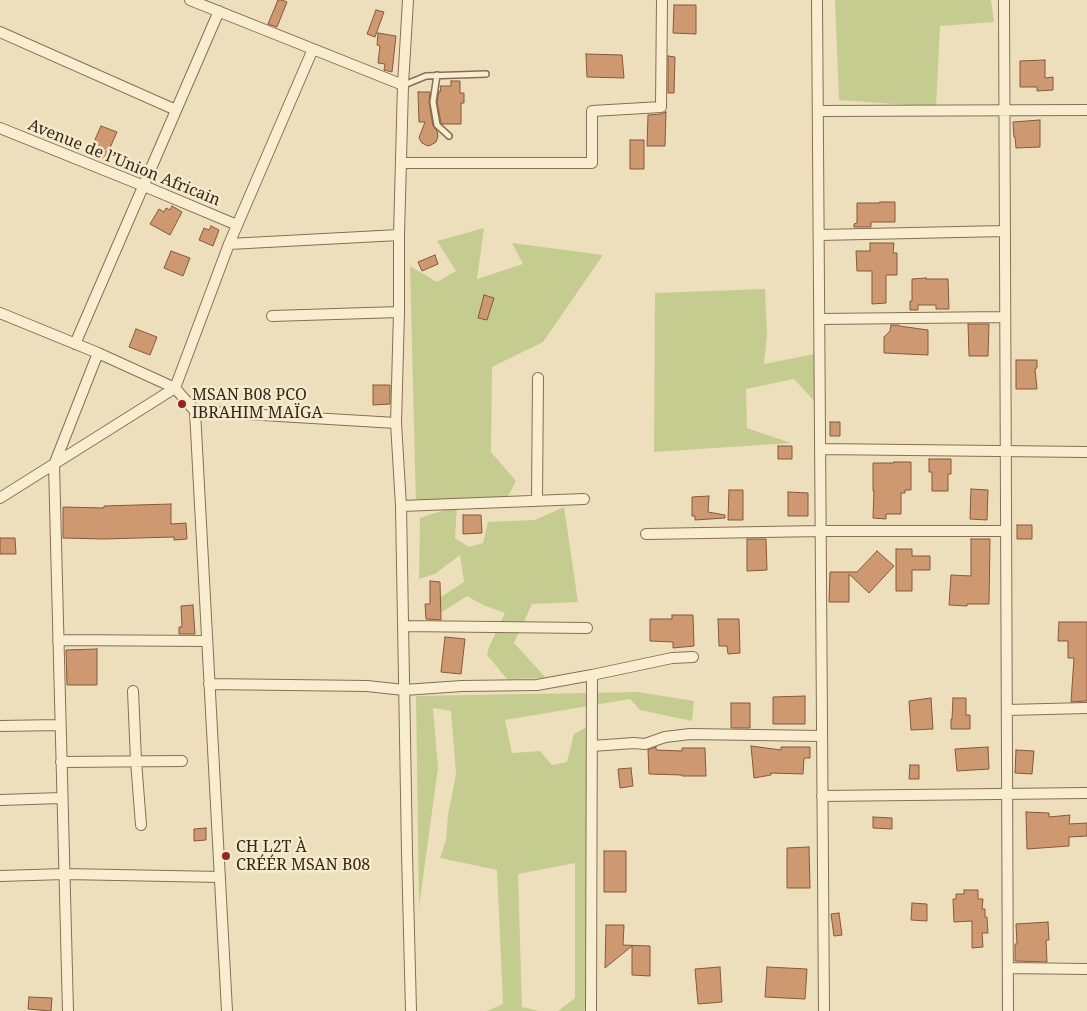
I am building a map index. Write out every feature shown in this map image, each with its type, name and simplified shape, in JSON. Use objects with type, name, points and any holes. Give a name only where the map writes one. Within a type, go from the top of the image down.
[{"type":"street","points":[[190,0],[403,85]]},
{"type":"street","points":[[408,0],[398,235],[399,312],[396,423],[401,506],[411,1011]]},
{"type":"street","points":[[401,163],[592,163],[592,111],[661,107],[662,0]]},
{"type":"street","points":[[817,0],[824,1011]]},
{"type":"street","points":[[1004,0],[1008,1011]]},
{"type":"street","points":[[76,344],[219,11]]},
{"type":"street","points":[[0,32],[176,110]]},
{"type":"street","points":[[0,498],[174,388],[229,244],[313,49]]},
{"type":"street","points":[[818,111],[1087,110]]},
{"type":"street","name":"Avenue de l’Union Africain","points":[[0,128],[237,225]]},
{"type":"street","points":[[819,235],[1005,231]]},
{"type":"street","points":[[229,244],[398,235]]},
{"type":"street","points":[[272,316],[399,312]]},
{"type":"street","points":[[0,313],[98,353],[174,388],[196,411],[227,1011]]},
{"type":"street","points":[[819,319],[1005,317]]},
{"type":"street","points":[[68,1011],[54,464],[98,353]]},
{"type":"street","points":[[537,500],[538,378]]},
{"type":"street","points":[[196,411],[396,423]]},
{"type":"street","points":[[820,449],[1087,452]]},
{"type":"street","points":[[401,506],[584,498]]},
{"type":"street","points":[[646,534],[821,531],[1006,531]]},
{"type":"street","points":[[403,626],[587,628]]},
{"type":"street","points":[[58,640],[207,641]]},
{"type":"street","points":[[209,684],[367,686],[404,690],[462,686],[537,685],[672,658],[693,657]]},
{"type":"street","points":[[591,1011],[592,675]]},
{"type":"street","points":[[133,691],[136,761],[142,825]]},
{"type":"street","points":[[1007,710],[1087,708]]},
{"type":"street","points":[[0,726],[60,725]]},
{"type":"street","points":[[592,746],[645,744],[665,737],[690,734],[822,736]]},
{"type":"street","points":[[61,762],[182,761]]},
{"type":"street","points":[[822,796],[1087,793]]},
{"type":"street","points":[[0,800],[62,798]]},
{"type":"street","points":[[0,876],[64,874],[220,877]]},
{"type":"street","points":[[1008,968],[1087,969]]},
{"type":"lane","points":[[403,85],[426,76],[486,74]]},
{"type":"lane","points":[[437,75],[433,102],[437,125],[449,136]]},
{"type":"green space","points":[[835,0],[991,0],[994,22],[940,26],[936,107],[839,100]]},
{"type":"green space","points":[[484,228],[477,279],[523,264],[512,243],[603,255],[543,342],[492,367],[491,452],[516,481],[506,500],[416,506],[410,266],[437,282],[456,271],[437,241]]},
{"type":"green space","points":[[765,289],[767,335],[764,364],[815,354],[816,403],[794,379],[746,389],[747,428],[791,443],[654,452],[655,293]]},
{"type":"green space","points":[[457,506],[455,538],[469,547],[483,543],[488,522],[535,520],[564,507],[578,602],[532,604],[514,643],[546,678],[507,679],[487,655],[505,613],[483,605],[467,596],[439,614],[430,604],[464,582],[460,555],[435,574],[419,579],[420,518]]},
{"type":"green space","points":[[638,692],[694,701],[692,721],[640,710],[630,699],[505,720],[512,753],[540,751],[552,765],[567,762],[574,734],[596,722],[588,1007],[584,1011],[558,1011],[575,998],[575,863],[518,874],[522,1007],[539,1011],[487,1011],[503,1004],[497,870],[440,858],[446,840],[448,815],[456,774],[451,711],[433,708],[438,768],[419,907],[416,696]]},
{"type":"building","points":[[278,0],[287,2],[277,27],[268,24]]},
{"type":"building","points":[[674,5],[696,5],[696,34],[673,33]]},
{"type":"building","points":[[376,10],[384,12],[375,37],[367,34]]},
{"type":"building","points":[[378,33],[396,36],[392,72],[384,70],[385,64],[378,63],[380,46],[377,45]]},
{"type":"building","points":[[586,54],[622,55],[624,78],[587,77]]},
{"type":"building","points":[[668,56],[675,57],[674,93],[668,93]]},
{"type":"building","points":[[1045,60],[1045,78],[1053,77],[1053,90],[1037,91],[1037,87],[1020,87],[1020,61]]},
{"type":"building","points":[[451,81],[460,81],[460,93],[464,93],[464,103],[461,103],[461,124],[441,123],[437,102],[439,91],[441,91],[440,86],[451,86]]},
{"type":"building","points":[[418,92],[430,92],[429,102],[433,126],[438,136],[436,142],[428,146],[422,143],[419,138],[425,122],[419,122]]},
{"type":"building","points":[[666,112],[665,146],[647,146],[648,115]]},
{"type":"building","points":[[1040,120],[1040,147],[1016,148],[1013,122]]},
{"type":"building","points":[[101,126],[117,132],[105,159],[89,153]]},
{"type":"building","points":[[630,140],[644,140],[644,169],[630,169]]},
{"type":"building","points":[[895,202],[895,222],[871,222],[871,227],[854,227],[854,224],[857,223],[857,203]]},
{"type":"building","points":[[172,206],[182,212],[170,235],[150,224],[159,209],[164,212],[166,208],[170,210]]},
{"type":"building","points":[[211,226],[219,230],[213,246],[199,240],[204,228],[209,230]]},
{"type":"building","points":[[870,243],[894,243],[893,253],[897,253],[897,275],[886,275],[886,303],[872,304],[872,271],[857,271],[856,251],[870,251]]},
{"type":"building","points":[[171,251],[190,258],[183,276],[164,268]]},
{"type":"building","points":[[435,255],[438,264],[422,271],[418,262]]},
{"type":"building","points":[[912,279],[948,279],[949,309],[936,309],[936,305],[918,305],[918,310],[910,310]]},
{"type":"building","points":[[484,295],[494,298],[487,320],[478,318]]},
{"type":"building","points":[[968,324],[989,324],[988,356],[969,356]]},
{"type":"building","points":[[891,325],[928,330],[928,355],[884,353],[884,337],[890,331]]},
{"type":"building","points":[[136,329],[157,337],[150,355],[129,347]]},
{"type":"building","points":[[1016,360],[1037,360],[1037,368],[1035,369],[1037,389],[1016,389]]},
{"type":"building","points":[[373,385],[390,385],[390,404],[373,405]]},
{"type":"building","points":[[830,422],[840,422],[840,436],[830,436]]},
{"type":"building","points":[[778,446],[792,446],[792,459],[778,459]]},
{"type":"building","points":[[929,459],[951,459],[951,474],[948,474],[948,491],[932,491],[932,472],[929,472]]},
{"type":"building","points":[[911,462],[911,490],[905,490],[905,493],[901,493],[901,514],[886,514],[886,519],[873,518],[873,463]]},
{"type":"building","points":[[971,489],[988,490],[987,520],[970,519]]},
{"type":"building","points":[[729,490],[743,490],[743,520],[728,520]]},
{"type":"building","points":[[788,492],[808,493],[808,516],[788,516]]},
{"type":"building","points":[[709,496],[708,512],[725,515],[725,518],[695,520],[695,516],[692,516],[692,497]]},
{"type":"building","points":[[171,504],[171,524],[186,523],[187,539],[174,540],[174,537],[63,538],[63,507],[104,508],[104,506]]},
{"type":"building","points":[[463,515],[481,515],[482,533],[463,534]]},
{"type":"building","points":[[1017,525],[1032,525],[1032,539],[1017,539]]},
{"type":"building","points":[[0,538],[15,538],[16,554],[0,554]]},
{"type":"building","points":[[747,539],[766,539],[767,570],[747,571]]},
{"type":"building","points":[[971,539],[990,539],[989,604],[949,605],[951,575],[971,576]]},
{"type":"building","points":[[896,549],[912,549],[912,556],[930,556],[930,570],[912,570],[912,591],[896,591]]},
{"type":"building","points":[[877,551],[894,566],[869,593],[849,574],[849,602],[829,602],[830,572],[857,572]]},
{"type":"building","points":[[430,581],[440,582],[441,620],[426,619],[425,604],[430,604]]},
{"type":"building","points":[[193,605],[195,634],[179,634],[179,627],[182,627],[181,606]]},
{"type":"building","points":[[672,615],[693,615],[694,646],[673,648],[673,642],[650,641],[650,619],[672,619]]},
{"type":"building","points":[[718,619],[739,619],[740,653],[728,654],[727,646],[719,646]]},
{"type":"building","points":[[1059,622],[1087,622],[1087,701],[1071,702],[1074,658],[1068,658],[1068,641],[1058,641]]},
{"type":"building","points":[[445,637],[465,639],[461,674],[441,672]]},
{"type":"building","points":[[97,649],[97,685],[67,685],[66,650]]},
{"type":"building","points":[[805,696],[805,724],[773,724],[773,697]]},
{"type":"building","points":[[931,698],[933,729],[911,730],[909,701]]},
{"type":"building","points":[[953,698],[966,698],[966,715],[970,715],[970,729],[951,729]]},
{"type":"building","points":[[731,703],[750,703],[750,728],[731,728]]},
{"type":"building","points":[[751,746],[781,750],[781,747],[810,747],[810,758],[804,758],[803,774],[771,773],[771,775],[754,778]]},
{"type":"building","points":[[656,747],[656,750],[682,751],[682,748],[705,748],[706,776],[649,774],[648,750]]},
{"type":"building","points":[[988,747],[989,769],[957,771],[955,749]]},
{"type":"building","points":[[1016,750],[1034,751],[1032,774],[1015,773]]},
{"type":"building","points":[[910,765],[919,765],[919,779],[909,779]]},
{"type":"building","points":[[631,768],[633,786],[620,788],[618,769]]},
{"type":"building","points":[[1026,812],[1049,813],[1049,817],[1070,815],[1069,824],[1087,823],[1087,836],[1069,837],[1069,846],[1027,849]]},
{"type":"building","points":[[873,817],[892,818],[892,829],[873,828]]},
{"type":"building","points":[[206,828],[206,840],[194,841],[194,829]]},
{"type":"building","points":[[809,847],[810,888],[787,888],[787,848]]},
{"type":"building","points":[[604,851],[626,851],[626,892],[604,892]]},
{"type":"building","points":[[964,890],[978,890],[978,899],[983,899],[982,909],[985,909],[985,917],[987,917],[988,933],[982,933],[983,947],[972,948],[972,921],[954,922],[953,899],[956,899],[956,894],[964,894]]},
{"type":"building","points":[[912,903],[927,904],[927,921],[911,920]]},
{"type":"building","points":[[839,913],[842,935],[834,936],[831,914]]},
{"type":"building","points":[[1048,922],[1049,940],[1046,940],[1047,962],[1015,961],[1015,944],[1017,944],[1016,924]]},
{"type":"building","points":[[606,925],[624,925],[623,945],[650,946],[650,976],[632,975],[632,946],[605,968]]},
{"type":"building","points":[[720,967],[722,1002],[698,1004],[695,969]]},
{"type":"building","points":[[767,967],[807,969],[805,999],[765,997]]},
{"type":"building","points":[[29,997],[52,998],[51,1011],[28,1009]]},
{"type":"place","name":"MSAN B08 PCO IBRAHIM MAÏGA","points":[[182,404]]},
{"type":"place","name":"CH L2T À CRÉÉR MSAN B08","points":[[226,856]]}]
